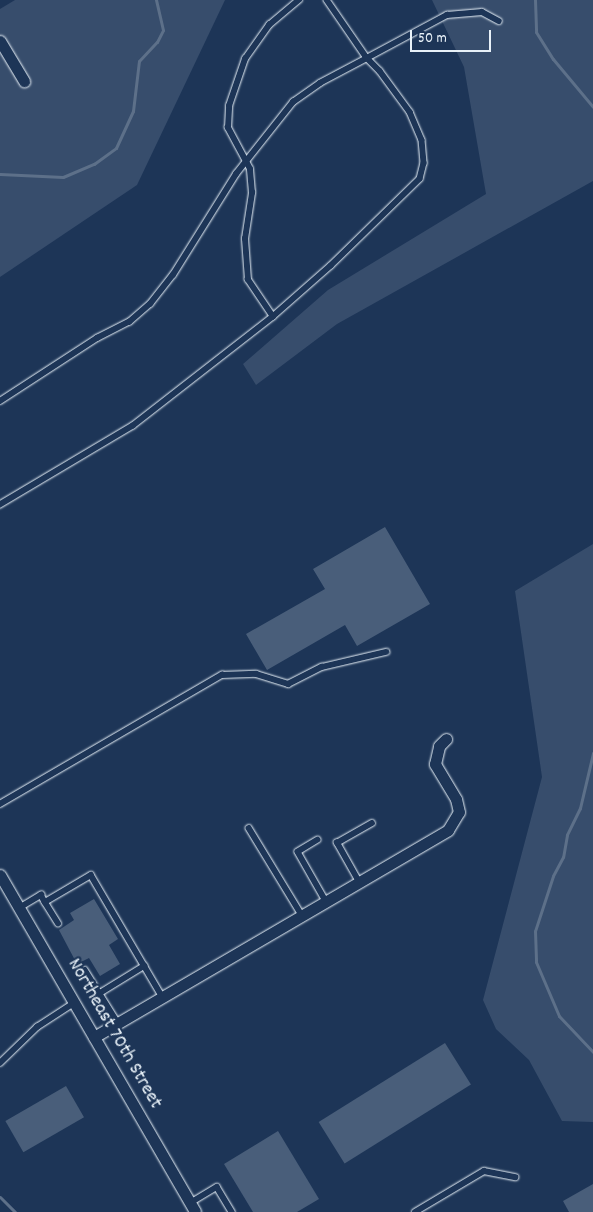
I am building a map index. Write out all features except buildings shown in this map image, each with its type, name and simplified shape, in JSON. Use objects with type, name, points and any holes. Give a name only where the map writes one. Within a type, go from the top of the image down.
[{"type":"street","points":[[0,40],[24,81]]},
{"type":"street","points":[[94,1037],[359,882],[455,823],[458,812],[456,799],[435,764],[439,746],[446,739]]},
{"type":"street","name":"Northeast 70th Street","points":[[0,875],[192,1208]]},
{"type":"lane","points":[[273,317],[248,280],[245,239],[252,193],[250,169],[244,162],[228,128],[229,106],[245,59],[269,25],[299,0]]},
{"type":"lane","points":[[0,506],[133,426],[273,317],[331,266],[420,179],[424,163],[422,140],[410,112],[367,58],[327,0]]},
{"type":"lane","points":[[0,401],[97,338],[129,322],[150,304],[174,275],[244,162],[293,102],[320,83],[447,15],[482,12],[499,21]]},
{"type":"lane","points":[[0,804],[222,675],[256,674],[288,684],[322,666],[386,652]]},
{"type":"lane","points":[[359,882],[337,843],[372,823]]},
{"type":"lane","points":[[249,828],[302,915]]},
{"type":"lane","points":[[318,840],[298,852],[326,901]]},
{"type":"lane","points":[[45,902],[91,874],[162,996]]},
{"type":"lane","points":[[19,908],[41,894],[58,922]]},
{"type":"lane","points":[[100,993],[144,966]]},
{"type":"lane","points":[[85,970],[118,1023]]},
{"type":"lane","points":[[0,1063],[37,1027],[74,1003]]},
{"type":"lane","points":[[416,1212],[484,1171],[515,1177]]},
{"type":"lane","points":[[192,1208],[217,1186],[232,1212]]},
{"type":"shaded area","points":[[15,0],[225,0],[137,185],[0,277],[0,9]]},
{"type":"shaded area","points":[[432,0],[593,0],[593,181],[337,324],[256,385],[243,364],[328,290],[486,194],[464,67]]},
{"type":"shaded area","points":[[593,544],[593,1122],[562,1121],[529,1060],[496,1029],[483,1000],[542,777],[515,591]]},
{"type":"waterway","points":[[0,174],[63,177],[94,164],[116,148],[133,111],[139,61],[157,42],[163,30],[156,0]]},
{"type":"waterway","points":[[535,0],[536,32],[553,59],[593,107]]},
{"type":"waterway","points":[[593,753],[580,808],[567,835],[563,857],[553,876],[535,931],[536,962],[559,1016],[593,1052]]},
{"type":"waterway","points":[[0,1197],[15,1212]]}]
